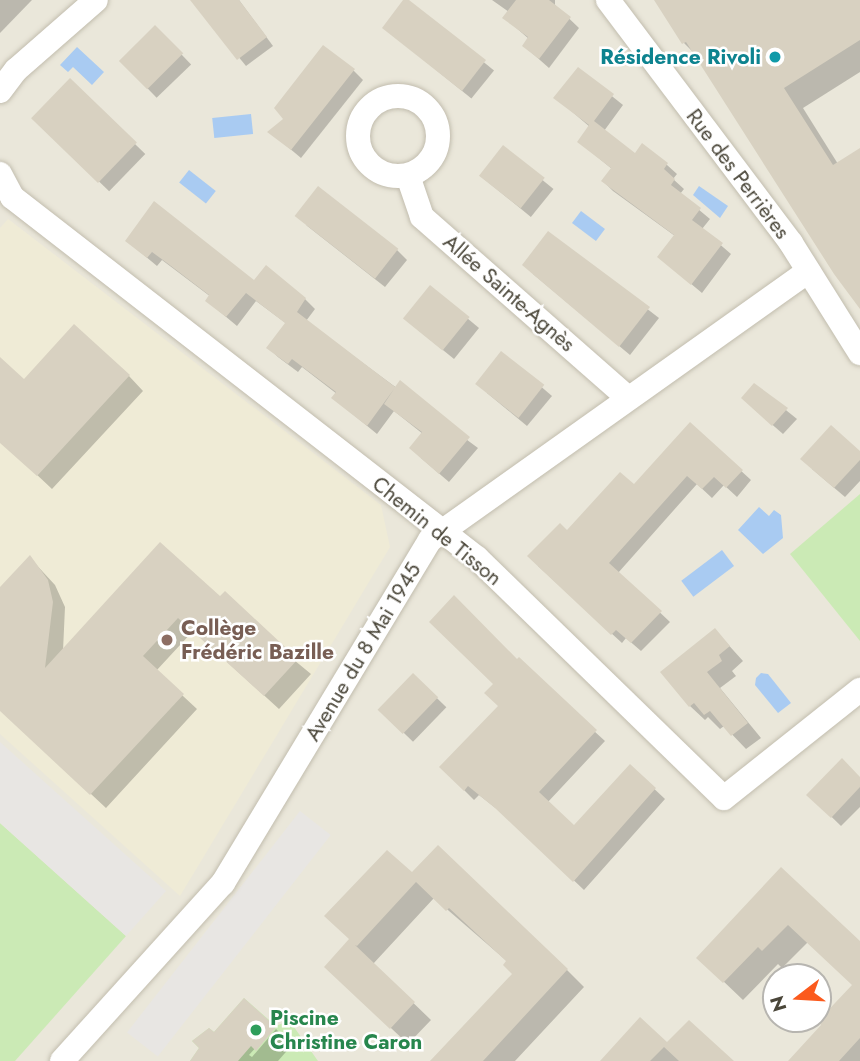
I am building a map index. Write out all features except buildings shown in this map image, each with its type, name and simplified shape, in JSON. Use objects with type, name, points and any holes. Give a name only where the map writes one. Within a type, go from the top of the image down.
[{"type":"street","points":[[0,91],[16,70],[96,0]]},
{"type":"street","name":"Rue des Perrières","points":[[608,0],[791,243],[860,353]]},
{"type":"street","name":"Chemin de Tisson","points":[[0,174],[12,197],[477,558],[724,798],[860,690]]},
{"type":"street","name":"Allée Sainte-Agnès","points":[[408,176],[422,217],[628,398]]},
{"type":"street","name":"Avenue du 8 Mai 1945","points":[[62,1061],[223,883],[430,540],[808,271]]},
{"type":"shaded area","points":[[0,0],[860,0],[860,1061],[0,1061]]},
{"type":"shaded area","name":"Collège Frédéric Bazille","points":[[8,219],[381,505],[390,547],[180,896],[0,734],[0,228]]},
{"type":"shaded area","points":[[0,742],[166,891],[126,936],[0,823]]},
{"type":"shaded area","points":[[300,811],[331,835],[158,1056],[127,1032]]},
{"type":"green space","points":[[860,494],[860,641],[790,554]]},
{"type":"green space","points":[[0,823],[126,936],[15,1061],[0,1061]]},
{"type":"green space","name":"Piscine Christine Caron","points":[[244,998],[276,1026],[283,1023],[294,1027],[318,1061],[190,1061],[199,1048],[192,1041],[209,1028],[214,1032]]},
{"type":"water","points":[[77,47],[104,72],[92,85],[73,67],[68,72],[60,65]]},
{"type":"water","points":[[251,114],[253,134],[214,138],[212,118]]},
{"type":"water","points":[[189,170],[216,191],[206,204],[179,183]]},
{"type":"water","points":[[699,186],[728,206],[720,218],[693,195]]},
{"type":"water","points":[[581,211],[605,229],[596,241],[572,223]]},
{"type":"water","points":[[759,507],[769,516],[774,510],[781,515],[783,538],[763,554],[738,530]]},
{"type":"water","points":[[722,550],[734,566],[693,597],[681,581]]},
{"type":"water","points":[[761,673],[768,674],[791,703],[778,713],[755,685],[756,678]]},
{"type":"place","name":"Résidence Rivoli","points":[[775,57]]},
{"type":"place","name":"Collège Frédéric Bazille","points":[[167,640]]},
{"type":"place","name":"Piscine Christine Caron","points":[[256,1030]]}]
